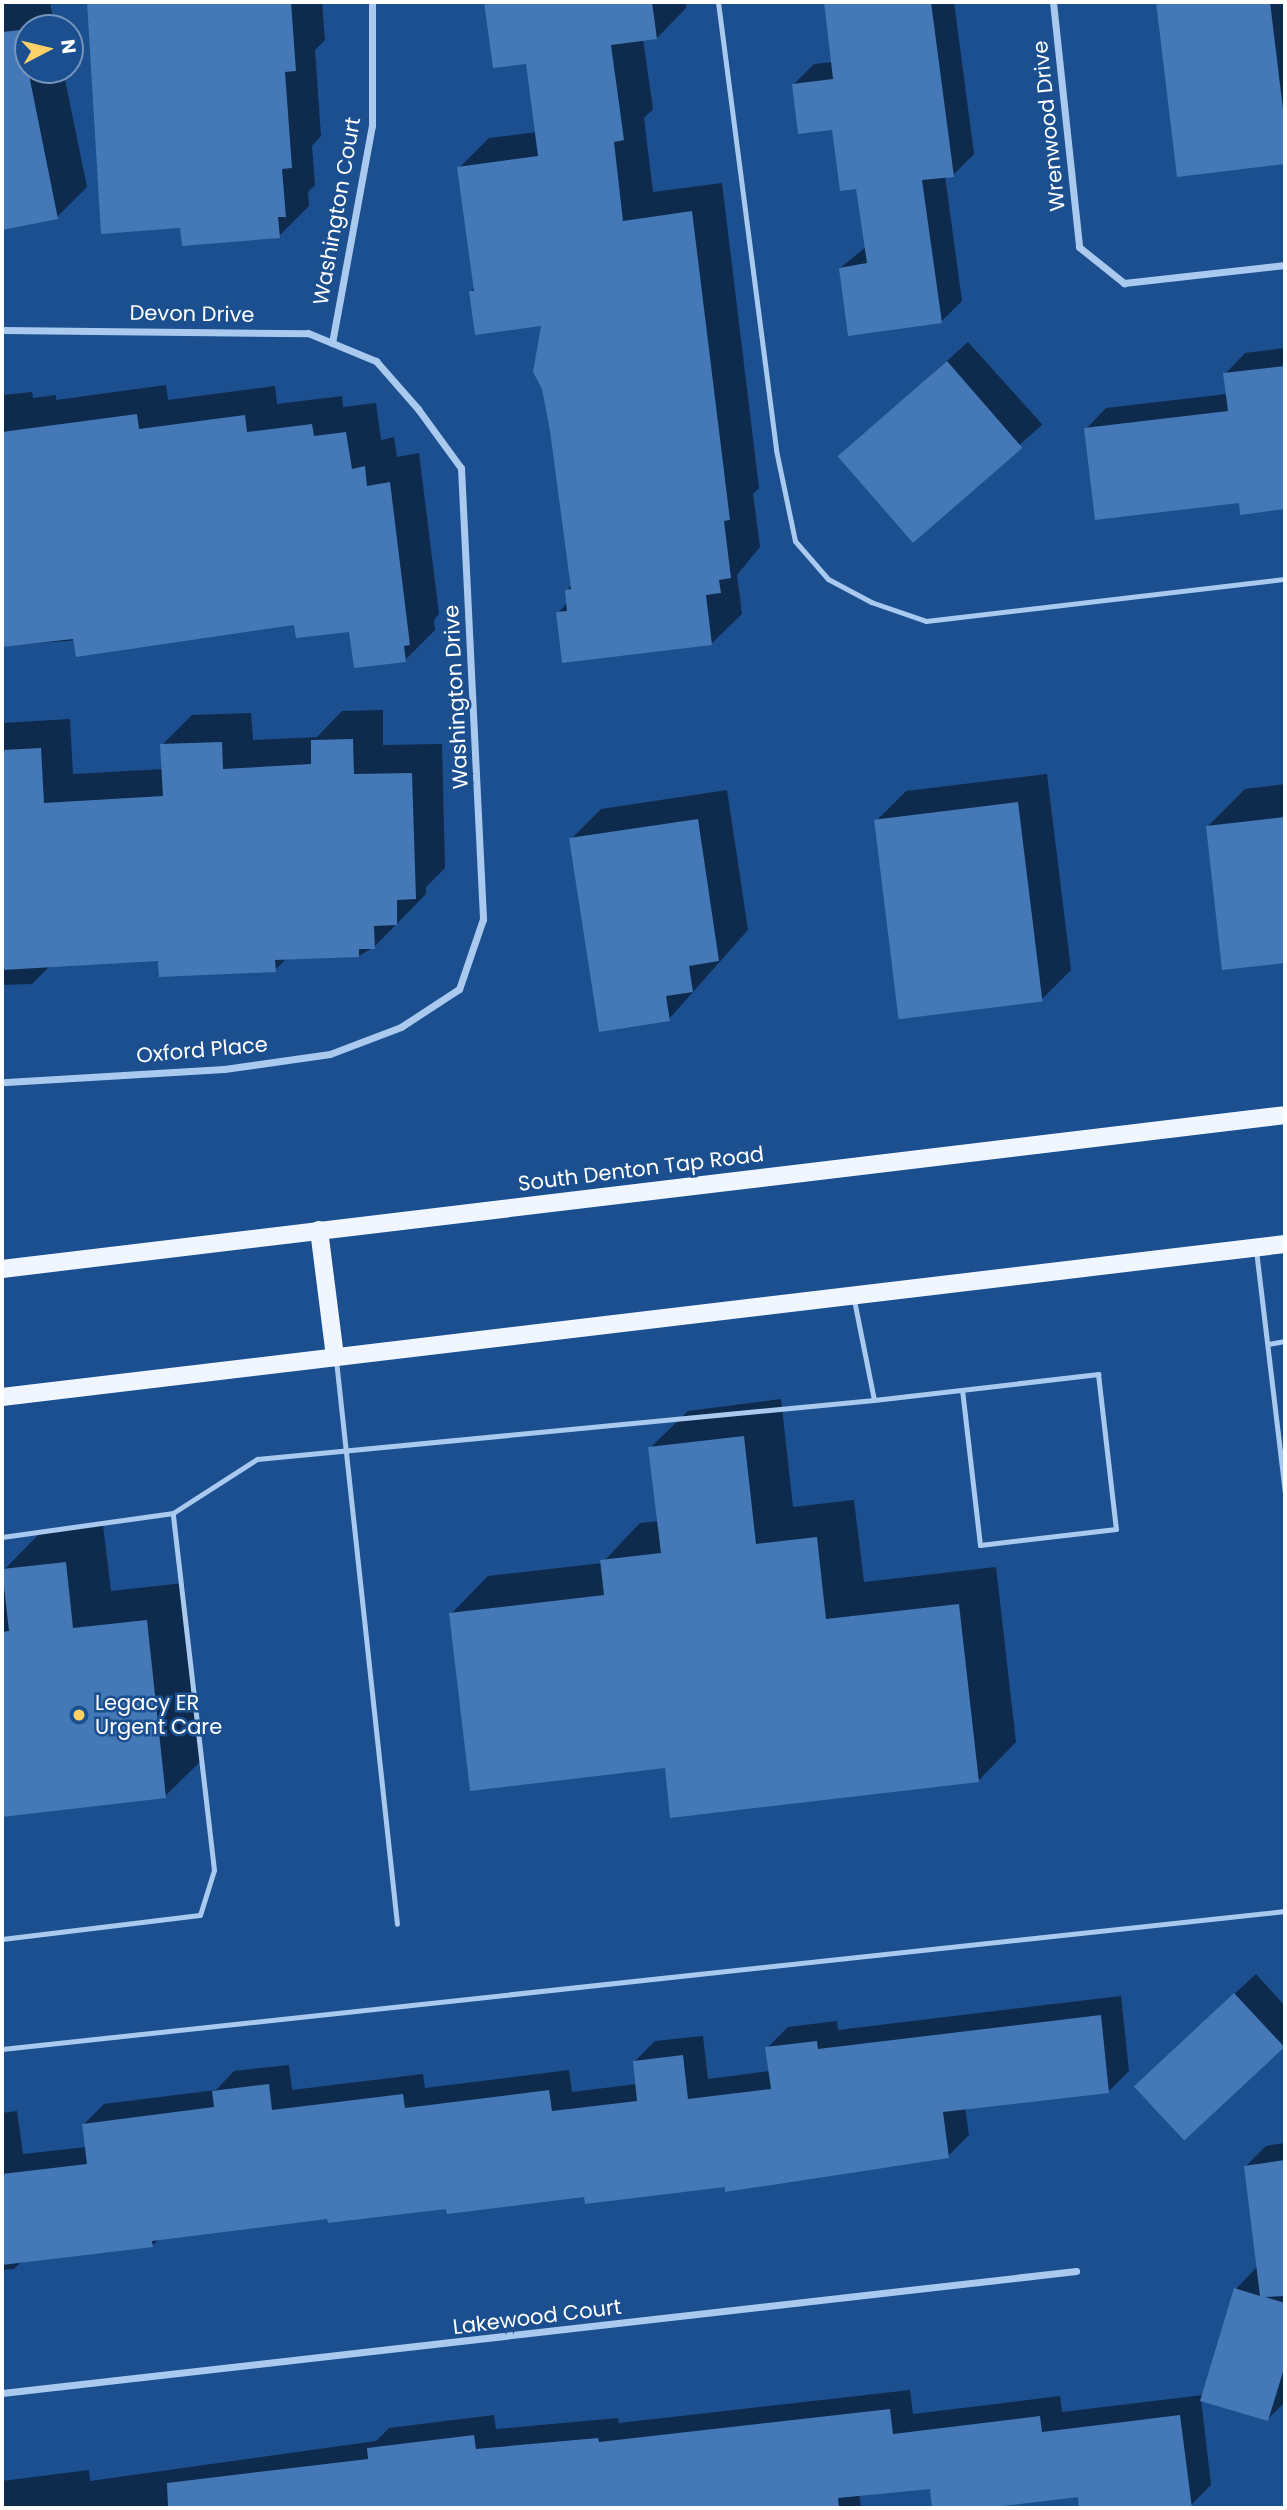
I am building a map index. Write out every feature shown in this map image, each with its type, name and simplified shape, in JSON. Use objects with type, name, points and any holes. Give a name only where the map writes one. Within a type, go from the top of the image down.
[{"type":"main road","name":"South Denton Tap Road","points":[[2,1269],[1285,1115]]},
{"type":"main road","points":[[319,1230],[335,1357]]},
{"type":"main road","points":[[2,1397],[1285,1244]]},
{"type":"street","name":"Washington Court","points":[[332,343],[373,127],[372,2]]},
{"type":"street","name":"Wrenwood Drive","points":[[1053,2],[1079,247],[1124,284],[1285,265]]},
{"type":"street","name":"Devon Drive","points":[[2,330],[308,333],[376,361]]},
{"type":"street","name":"Washington Drive","points":[[376,361],[418,409],[461,468],[483,919],[459,989],[401,1027]]},
{"type":"street","name":"Oxford Place","points":[[2,1082],[224,1069],[330,1054],[401,1027]]},
{"type":"street","name":"Lakewood Court","points":[[2,2393],[1076,2271]]},
{"type":"lane","points":[[718,2],[776,450],[795,541],[828,579],[871,602],[926,621],[1285,579]]},
{"type":"lane","points":[[1256,1247],[1285,1493]]},
{"type":"lane","points":[[853,1295],[874,1400]]},
{"type":"lane","points":[[1268,1343],[1285,1342]]},
{"type":"lane","points":[[335,1357],[349,1449],[397,1924]]},
{"type":"lane","points":[[2,1537],[173,1513],[257,1460],[874,1400],[1098,1374],[1116,1529],[980,1545],[962,1390]]},
{"type":"lane","points":[[2,1939],[200,1916],[214,1870],[173,1513]]},
{"type":"lane","points":[[2,2049],[1285,1910]]},
{"type":"building","points":[[87,2],[291,2],[296,71],[285,72],[292,168],[282,169],[286,217],[278,217],[280,238],[182,246],[180,228],[101,234]]},
{"type":"building","points":[[484,2],[652,2],[657,39],[611,45],[624,140],[614,142],[623,221],[692,211],[730,520],[724,521],[731,578],[719,580],[721,593],[706,595],[712,645],[562,663],[556,612],[567,611],[565,590],[571,589],[550,431],[542,389],[533,372],[541,326],[475,335],[469,291],[474,291],[457,167],[538,156],[526,64],[493,68]]},
{"type":"building","points":[[824,2],[931,2],[954,177],[922,180],[942,323],[848,336],[839,268],[867,263],[856,189],[840,191],[832,130],[798,134],[792,84],[833,79]]},
{"type":"building","points":[[1156,2],[1270,2],[1285,126],[1285,164],[1177,177]]},
{"type":"building","points":[[14,31],[14,84],[31,84],[58,219],[2,230],[2,32]]},
{"type":"building","points":[[947,361],[1022,448],[913,543],[838,456]]},
{"type":"building","points":[[1285,366],[1285,509],[1240,515],[1239,503],[1095,520],[1084,428],[1228,411],[1223,373]]},
{"type":"building","points":[[137,414],[139,429],[245,415],[247,432],[312,424],[314,436],[346,432],[352,469],[365,466],[367,486],[390,482],[410,645],[404,646],[406,662],[354,668],[349,632],[296,638],[294,625],[76,657],[73,639],[2,647],[2,432]]},
{"type":"building","points":[[353,739],[354,774],[412,773],[416,899],[397,900],[397,925],[374,926],[375,949],[359,949],[359,957],[275,960],[276,972],[159,977],[158,961],[2,970],[2,750],[41,748],[44,803],[163,796],[160,744],[222,742],[223,769],[311,764],[311,740]]},
{"type":"building","points":[[1018,802],[1042,1002],[899,1019],[874,820]]},
{"type":"building","points":[[1285,817],[1285,963],[1222,970],[1206,826]]},
{"type":"building","points":[[698,819],[719,961],[689,966],[693,992],[666,996],[670,1021],[599,1032],[569,838]]},
{"type":"building","points":[[744,1436],[756,1544],[817,1537],[826,1619],[959,1604],[979,1782],[670,1818],[665,1768],[470,1791],[449,1613],[604,1595],[600,1560],[661,1553],[648,1447]]},
{"type":"building","name":"Legacy ER Urgent Care","points":[[66,1562],[73,1628],[147,1620],[166,1798],[2,1817],[2,1632],[9,1631],[2,1569]]},
{"type":"building","points":[[1234,1993],[1284,2047],[1184,2141],[1134,2086]]},
{"type":"building","points":[[1101,2015],[1109,2093],[943,2112],[949,2158],[725,2192],[725,2187],[585,2204],[584,2197],[447,2214],[446,2209],[328,2223],[327,2219],[152,2241],[153,2247],[2,2265],[2,2174],[87,2164],[82,2124],[214,2107],[212,2091],[269,2084],[272,2110],[403,2094],[405,2108],[549,2090],[552,2111],[637,2101],[633,2061],[683,2055],[688,2099],[771,2089],[765,2047],[817,2041],[818,2049]]},
{"type":"building","points":[[1285,2160],[1285,2296],[1265,2297],[1285,2303],[1285,2365],[1268,2421],[1200,2401],[1234,2288],[1260,2296],[1244,2166]]},
{"type":"building","points":[[890,2409],[893,2434],[1040,2416],[1042,2432],[1180,2415],[1192,2508],[1079,2508],[1078,2497],[986,2508],[932,2508],[930,2489],[838,2498],[839,2508],[168,2508],[167,2483],[368,2459],[367,2448],[474,2435],[476,2449],[598,2438],[599,2442]]},
{"type":"place","name":"Legacy ER Urgent Care","points":[[79,1715]]}]
